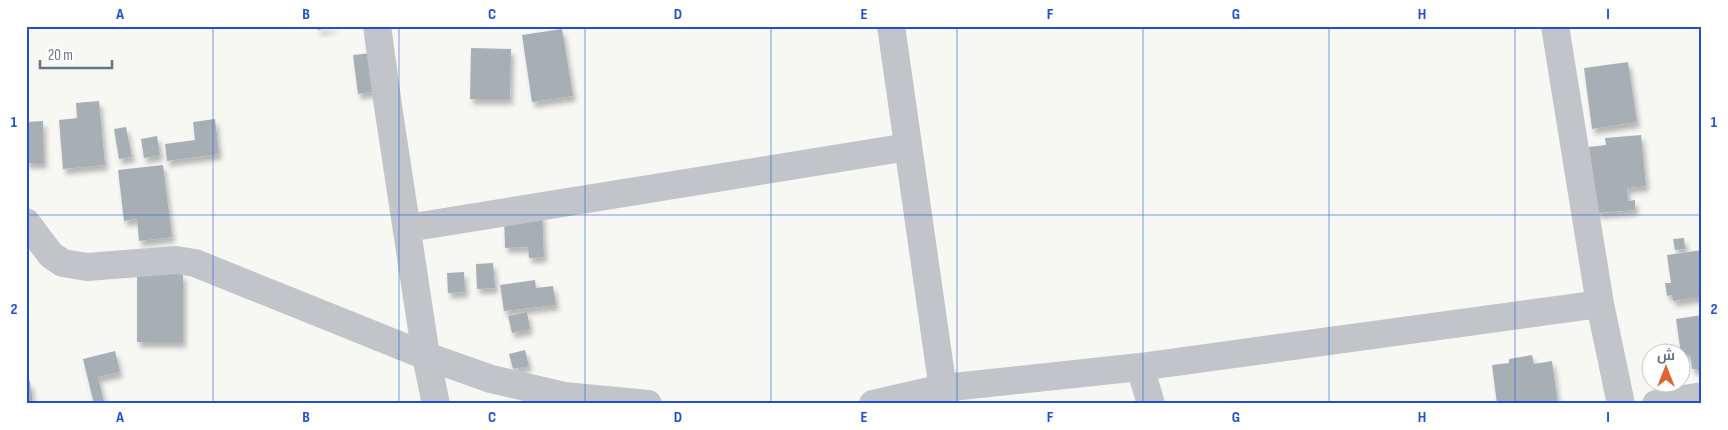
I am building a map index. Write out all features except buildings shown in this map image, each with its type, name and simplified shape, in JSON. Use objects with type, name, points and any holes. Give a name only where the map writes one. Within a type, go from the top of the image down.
[{"type":"street","points":[[378,26],[388,106],[426,356],[436,404]]},
{"type":"street","points":[[890,26],[944,396]]},
{"type":"street","points":[[1556,26],[1600,304],[1621,404]]},
{"type":"street","points":[[408,228],[908,147]]},
{"type":"street","points":[[26,222],[51,255],[63,263],[87,267],[176,260],[195,263],[212,268],[426,356],[491,379],[564,396],[648,404]]},
{"type":"street","points":[[873,404],[944,396],[1140,366],[1600,304]]},
{"type":"street","points":[[1140,366],[1152,404]]},
{"type":"street","points":[[1656,404],[1702,396]]}]
